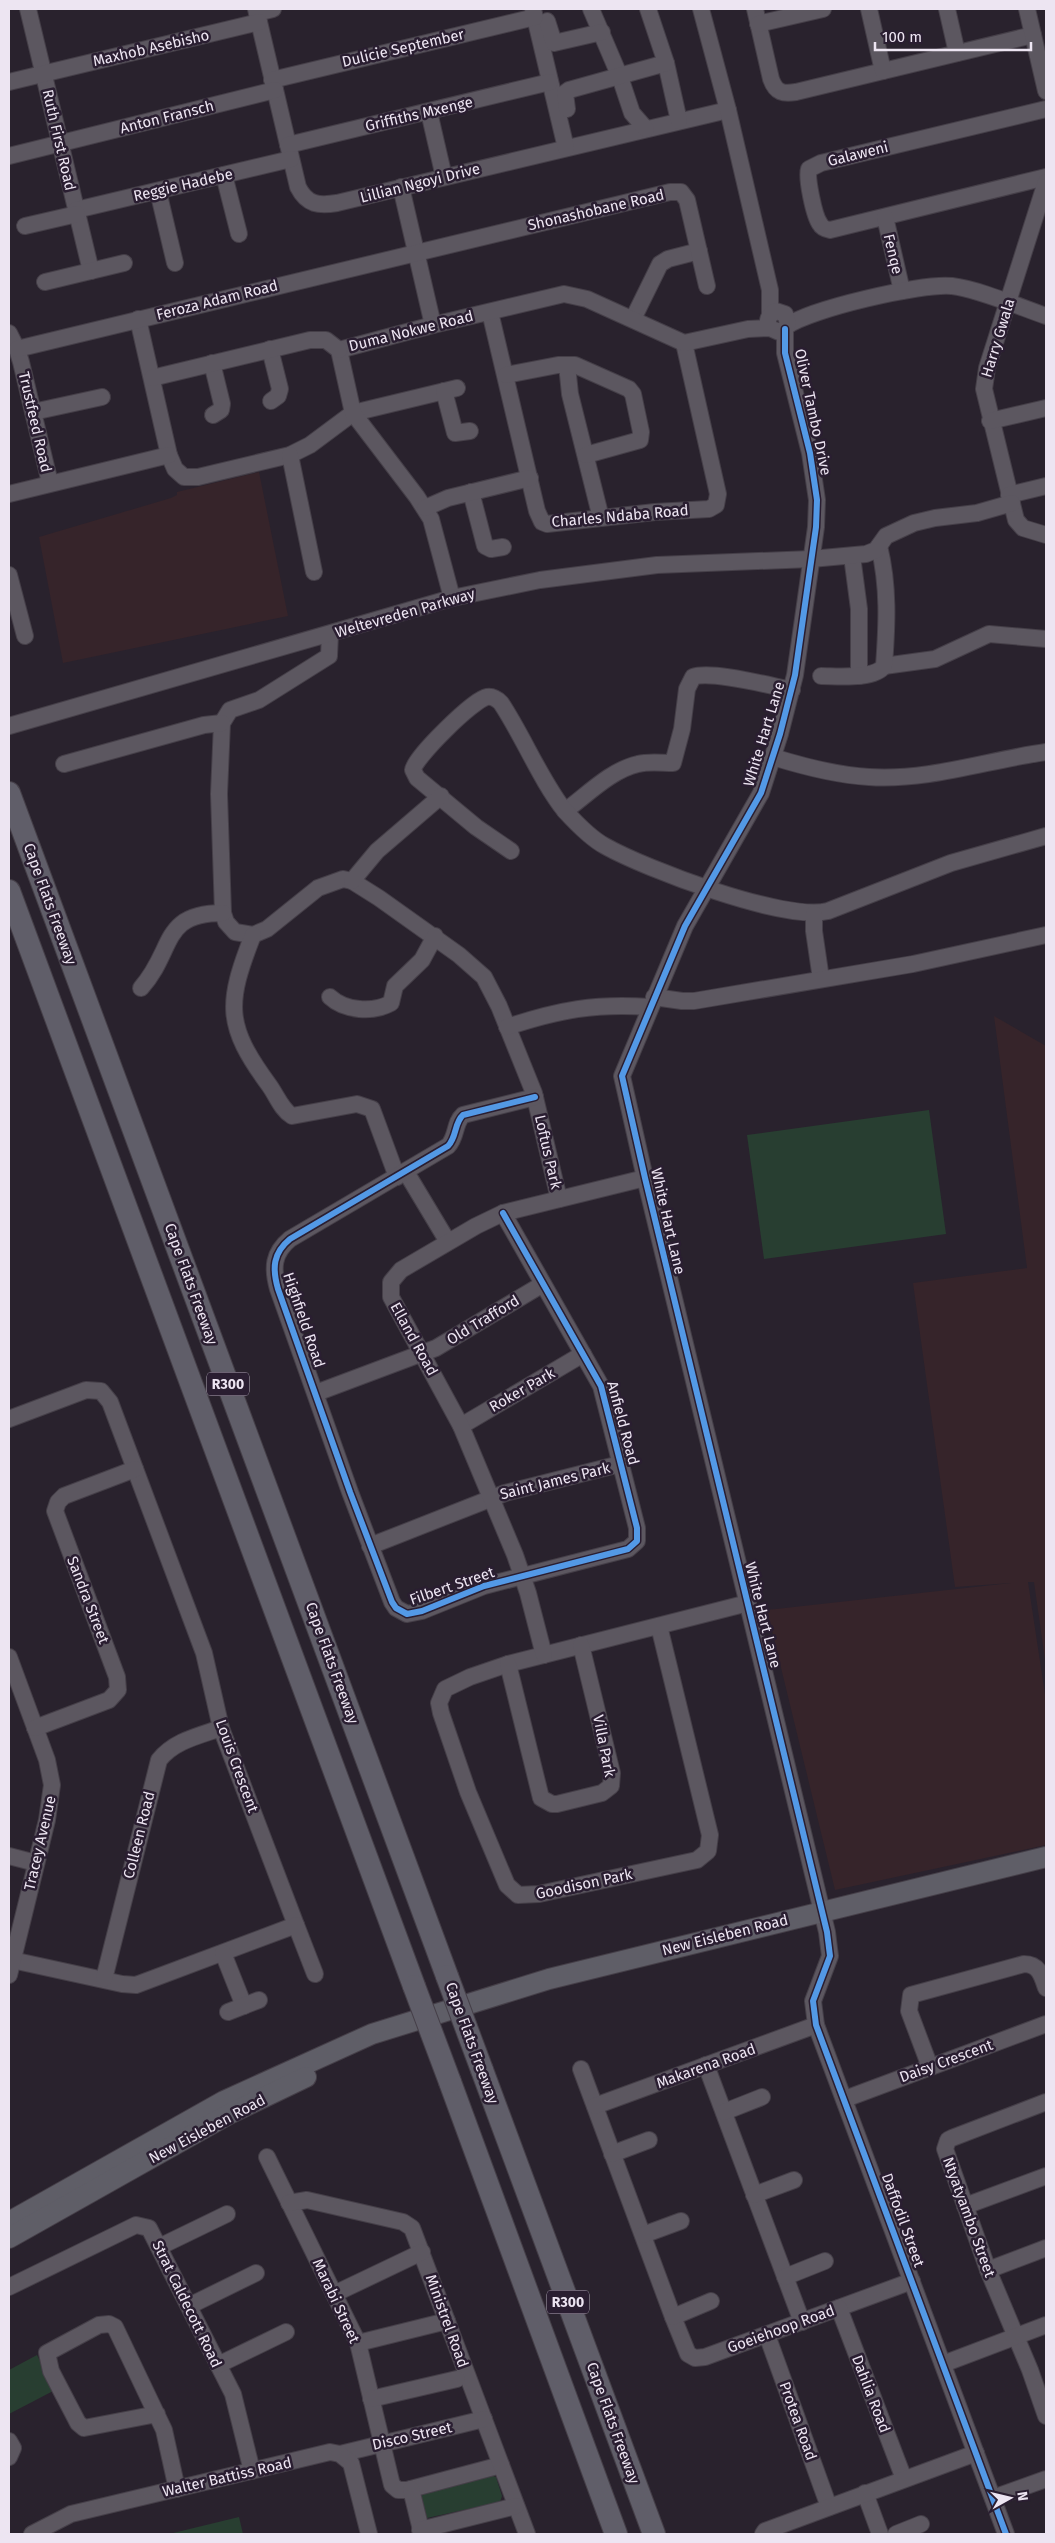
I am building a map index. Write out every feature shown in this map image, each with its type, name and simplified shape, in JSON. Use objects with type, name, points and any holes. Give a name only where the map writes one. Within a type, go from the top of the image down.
[{"type":"highway","name":"Cape Flats Freeway","points":[[9,793],[654,2534]]},
{"type":"highway","name":"R300","points":[[9,891],[616,2534]]},
{"type":"main road","name":"New Eisleben Road","points":[[9,2222],[224,2101],[372,2034],[408,2025],[530,1985],[1046,1857]]},
{"type":"main road","name":"New Eisleben Road","points":[[9,2238],[98,2190],[231,2113],[408,2025]]},
{"type":"street","name":"Ruth First Road","points":[[28,9],[91,271]]},
{"type":"street","name":"Maxhob Asebisho","points":[[9,82],[273,9]]},
{"type":"street","points":[[591,9],[620,77],[632,113],[646,129]]},
{"type":"street","points":[[648,9],[666,63],[679,121]]},
{"type":"street","name":"Oliver Tambo Drive","points":[[701,9],[728,110],[816,486],[817,520],[811,559]]},
{"type":"street","points":[[823,9],[756,16],[771,80],[777,91],[796,92],[957,53],[1039,42]]},
{"type":"street","points":[[869,9],[883,71]]},
{"type":"street","points":[[947,9],[957,53]]},
{"type":"street","points":[[1027,9],[1039,42],[1046,91]]},
{"type":"street","points":[[537,12],[551,40],[556,43],[602,32]]},
{"type":"street","points":[[537,12],[550,82],[566,148]]},
{"type":"street","name":"Dulicie September","points":[[273,85],[537,12]]},
{"type":"street","name":"Lillian Ngoyi Drive","points":[[257,14],[301,193],[309,202],[319,205],[337,203],[728,110]]},
{"type":"street","points":[[567,109],[564,96],[566,91],[666,63]]},
{"type":"street","name":"Griffiths Mxenge","points":[[290,152],[430,112],[550,82]]},
{"type":"street","name":"Anton Fransch","points":[[9,156],[273,85]]},
{"type":"street","name":"Galaweni","points":[[1046,109],[821,163],[809,168],[807,177],[817,219],[822,227],[834,230],[1046,177]]},
{"type":"street","points":[[430,112],[444,177]]},
{"type":"street","name":"Reggie Hadebe","points":[[26,226],[224,175],[290,152]]},
{"type":"street","points":[[224,175],[238,234]]},
{"type":"street","name":"Harry Gwala","points":[[1046,182],[984,380],[990,421],[1018,524],[1046,535]]},
{"type":"street","points":[[401,187],[433,325]]},
{"type":"street","points":[[158,191],[175,263]]},
{"type":"street","name":"Shonashobane Road","points":[[417,252],[670,192],[681,192],[687,200],[707,286]]},
{"type":"street","name":"Fenqe","points":[[885,217],[902,291]]},
{"type":"street","points":[[633,319],[660,264],[668,259],[699,251]]},
{"type":"street","name":"Feroza Adam Road","points":[[18,349],[417,252]]},
{"type":"street","points":[[45,282],[124,263]]},
{"type":"street","points":[[684,343],[808,315],[902,291],[954,286],[1046,316]]},
{"type":"street","name":"Duma Nokwe Road","points":[[452,598],[437,536],[425,508],[354,413],[339,350],[433,325],[572,294],[633,319],[684,343]]},
{"type":"street","name":"Charles Ndaba Road","points":[[490,312],[537,511],[542,522],[553,524],[709,509],[716,505],[716,486],[684,343]]},
{"type":"street","points":[[138,320],[169,455],[175,469],[184,477],[198,476],[290,455],[310,445],[354,413],[450,390],[455,433],[470,431]]},
{"type":"street","name":"Trustfeed Road","points":[[9,333],[18,349],[50,483]]},
{"type":"street","points":[[152,378],[319,339],[326,340],[339,350]]},
{"type":"street","points":[[270,350],[280,389],[278,396],[271,401]]},
{"type":"street","points":[[212,363],[222,404],[221,410],[213,415]]},
{"type":"street","points":[[506,375],[567,365],[587,368],[630,389],[640,432],[640,440],[586,455]]},
{"type":"street","points":[[567,365],[570,394],[600,518]]},
{"type":"street","points":[[33,412],[102,396]]},
{"type":"street","points":[[990,421],[1046,408]]},
{"type":"street","points":[[9,494],[169,455]]},
{"type":"street","points":[[290,455],[314,572]]},
{"type":"street","points":[[425,508],[438,501],[530,478]]},
{"type":"street","name":"Weltevreden Parkway","points":[[14,724],[452,598],[552,578],[657,564],[811,559],[852,556],[872,552],[886,536],[914,523],[931,518],[976,512],[1046,486]]},
{"type":"street","points":[[471,492],[485,546],[491,549],[502,547]]},
{"type":"street","points":[[879,546],[888,598],[884,666]]},
{"type":"street","points":[[852,556],[859,609],[859,676]]},
{"type":"street","name":"White Hart Lane","points":[[811,559],[792,690],[761,793],[685,926],[622,1076],[822,1912]]},
{"type":"street","points":[[9,575],[25,636]]},
{"type":"street","points":[[330,634],[329,656],[259,700],[230,710],[222,723],[219,794],[223,913],[226,922],[235,932],[253,935],[267,929],[318,888],[343,879],[352,881],[377,851],[441,796]]},
{"type":"street","points":[[821,676],[859,676],[878,672],[884,666],[935,659],[989,634],[1046,639]]},
{"type":"street","points":[[565,811],[602,783],[628,768],[643,763],[673,763],[682,729],[686,689],[693,677],[702,675],[721,677],[792,690]]},
{"type":"street","points":[[511,852],[476,827],[417,778],[413,770],[413,765],[472,706],[483,698],[491,697],[501,703],[565,811],[603,845],[708,887],[771,907],[814,914],[836,909],[951,863],[1046,836]]},
{"type":"street","points":[[64,764],[204,725],[222,723]]},
{"type":"street","points":[[773,758],[833,773],[895,777],[946,771],[1046,752]]},
{"type":"street","name":"Loftus Park","points":[[352,881],[435,936],[484,977],[496,998],[536,1101],[559,1199]]},
{"type":"street","points":[[141,988],[152,975],[180,924],[194,916],[223,913]]},
{"type":"street","points":[[814,914],[814,931],[821,980]]},
{"type":"street","points":[[253,935],[234,992],[232,1011],[246,1052],[274,1091],[285,1112],[292,1116],[357,1104],[372,1109],[401,1175],[448,1242]]},
{"type":"street","points":[[330,997],[339,1004],[353,1008],[386,1006],[391,1003],[395,986],[422,960],[435,936]]},
{"type":"street","points":[[507,1027],[550,1014],[590,1006],[694,1001],[913,964],[1046,936]]},
{"type":"street","name":"Highfield Road","points":[[350,1492],[274,1276],[275,1258],[282,1245],[290,1239],[448,1146],[452,1142],[459,1118],[463,1115],[536,1101]]},
{"type":"street","name":"Elland Road","points":[[544,1654],[522,1576],[461,1426],[391,1297],[391,1282],[401,1270],[448,1242],[503,1214],[645,1178]]},
{"type":"street","name":"Anfield Road","points":[[503,1214],[601,1386],[637,1528],[637,1541],[633,1546],[522,1576]]},
{"type":"street","name":"Old Trafford","points":[[316,1393],[422,1354],[543,1284]]},
{"type":"street","name":"Roker Park","points":[[461,1426],[584,1354]]},
{"type":"street","name":"Louis Crescent","points":[[9,1419],[86,1390],[101,1392],[110,1402],[204,1653],[220,1728],[315,1974]]},
{"type":"street","name":"Saint James Park","points":[[490,1498],[620,1464]]},
{"type":"street","name":"Sandra Street","points":[[36,1728],[109,1700],[118,1690],[117,1677],[55,1511],[58,1502],[64,1496],[135,1469]]},
{"type":"street","name":"Filbert Street","points":[[350,1492],[392,1602],[396,1608],[408,1614],[422,1611],[484,1586],[522,1576]]},
{"type":"street","points":[[370,1546],[490,1498]]},
{"type":"street","points":[[508,1664],[748,1603]]},
{"type":"street","name":"Goodison Park","points":[[508,1664],[450,1685],[441,1695],[440,1703],[468,1792],[499,1867],[512,1891],[518,1895],[539,1894],[697,1860],[708,1851],[710,1835],[659,1626]]},
{"type":"street","name":"Villa Park","points":[[508,1664],[541,1798],[552,1804],[558,1804],[602,1792],[611,1786],[612,1773],[581,1645]]},
{"type":"street","name":"Tracey Avenue","points":[[9,1657],[36,1728],[51,1773],[52,1785],[52,1798],[11,1967]]},
{"type":"street","name":"Colleen Road","points":[[104,1980],[159,1760],[167,1749],[220,1728]]},
{"type":"street","points":[[9,1856],[36,1863]]},
{"type":"street","name":"Daffodil Street","points":[[822,1912],[830,1956],[813,2001],[816,2024],[846,2099],[1006,2534]]},
{"type":"street","points":[[11,1967],[136,1985],[296,1925]]},
{"type":"street","points":[[223,1953],[244,2006]]},
{"type":"street","points":[[930,2067],[909,2011],[911,1995],[1024,1964],[1035,1966],[1040,1971],[1046,1988]]},
{"type":"street","points":[[228,2012],[259,2000]]},
{"type":"street","name":"Makarena Road","points":[[596,2106],[816,2024]]},
{"type":"street","name":"Daisy Crescent","points":[[846,2099],[1046,2024]]},
{"type":"street","points":[[706,2065],[802,2322]]},
{"type":"street","name":"Goeiehoop Road","points":[[582,2069],[612,2154],[688,2354],[695,2358],[705,2358],[912,2281]]},
{"type":"street","points":[[724,2112],[762,2097]]},
{"type":"street","name":"Ntyatyambo Street","points":[[1046,2102],[948,2140],[945,2149],[946,2157],[988,2270],[1012,2330],[1017,2336],[1046,2416]]},
{"type":"street","points":[[612,2154],[649,2140]]},
{"type":"street","name":"Marabi Street","points":[[266,2157],[358,2342],[390,2482],[398,2490],[410,2489]]},
{"type":"street","points":[[965,2206],[1046,2176]]},
{"type":"street","points":[[754,2195],[794,2180]]},
{"type":"street","name":"Ministrel Road","points":[[289,2203],[307,2200],[402,2222],[412,2228],[527,2534]]},
{"type":"street","points":[[159,2247],[228,2214]]},
{"type":"street","points":[[643,2235],[681,2221]]},
{"type":"street","name":"Strat Caldecott Road","points":[[9,2287],[136,2225],[149,2228],[234,2399],[252,2471]]},
{"type":"street","points":[[988,2270],[1046,2248]]},
{"type":"street","points":[[334,2294],[422,2252]]},
{"type":"street","points":[[784,2277],[825,2261]]},
{"type":"street","points":[[189,2306],[256,2273]]},
{"type":"street","points":[[673,2317],[711,2301]]},
{"type":"street","name":"Dahlia Road","points":[[839,2308],[904,2479]]},
{"type":"street","points":[[358,2342],[447,2322]]},
{"type":"street","points":[[157,2414],[84,2428],[78,2423],[51,2371],[47,2353],[99,2325],[112,2325],[117,2330],[157,2414],[164,2430],[177,2489]]},
{"type":"street","points":[[943,2364],[1046,2325]]},
{"type":"street","points":[[218,2364],[286,2332]]},
{"type":"street","name":"Protea Road","points":[[767,2336],[829,2506]]},
{"type":"street","points":[[371,2399],[457,2379]]},
{"type":"street","name":"Disco Street","points":[[340,2454],[484,2419]]},
{"type":"street","points":[[9,2441],[13,2448],[9,2457]]},
{"type":"street","name":"Walter Battiss Road","points":[[32,2534],[65,2516],[330,2452],[340,2454]]},
{"type":"street","points":[[762,2534],[765,2531],[829,2506],[976,2453]]},
{"type":"street","points":[[340,2454],[348,2459],[353,2468],[369,2534]]},
{"type":"street","points":[[501,2466],[410,2489],[421,2532],[516,2506]]},
{"type":"street","points":[[993,2498],[1046,2479]]},
{"type":"street","points":[[865,2493],[880,2534]]},
{"type":"street","points":[[896,2534],[921,2524]]},
{"type":"shaded area","points":[[259,472],[288,616],[63,663],[39,537],[171,498],[177,495],[177,492]]},
{"type":"shaded area","points":[[994,1016],[1046,1046],[1046,1667],[1034,1582],[1028,1582],[1046,1701],[1046,1845],[835,1890],[767,1610],[1011,1583],[955,1587],[913,1283],[1027,1268]]},
{"type":"green space","points":[[929,1110],[946,1234],[764,1259],[747,1135]]},
{"type":"green space","points":[[37,2355],[55,2390],[9,2414],[9,2370]]},
{"type":"green space","points":[[491,2475],[496,2477],[502,2496],[500,2502],[427,2518],[421,2496],[423,2492]]},
{"type":"green space","points":[[239,2517],[243,2534],[169,2534]]},
{"type":"cycle path","points":[[785,329],[785,353],[810,453],[817,500],[816,527],[795,675],[780,734],[761,793],[685,926],[622,1076],[827,1932],[830,1956],[813,2001],[816,2025],[1006,2534]]},
{"type":"cycle path","points":[[503,1213],[601,1386],[637,1528],[637,1541],[628,1549],[484,1586],[422,1611],[407,1614],[396,1608],[392,1602],[350,1492],[278,1289],[275,1261],[284,1244],[290,1239],[448,1146],[463,1115],[535,1097]]}]
